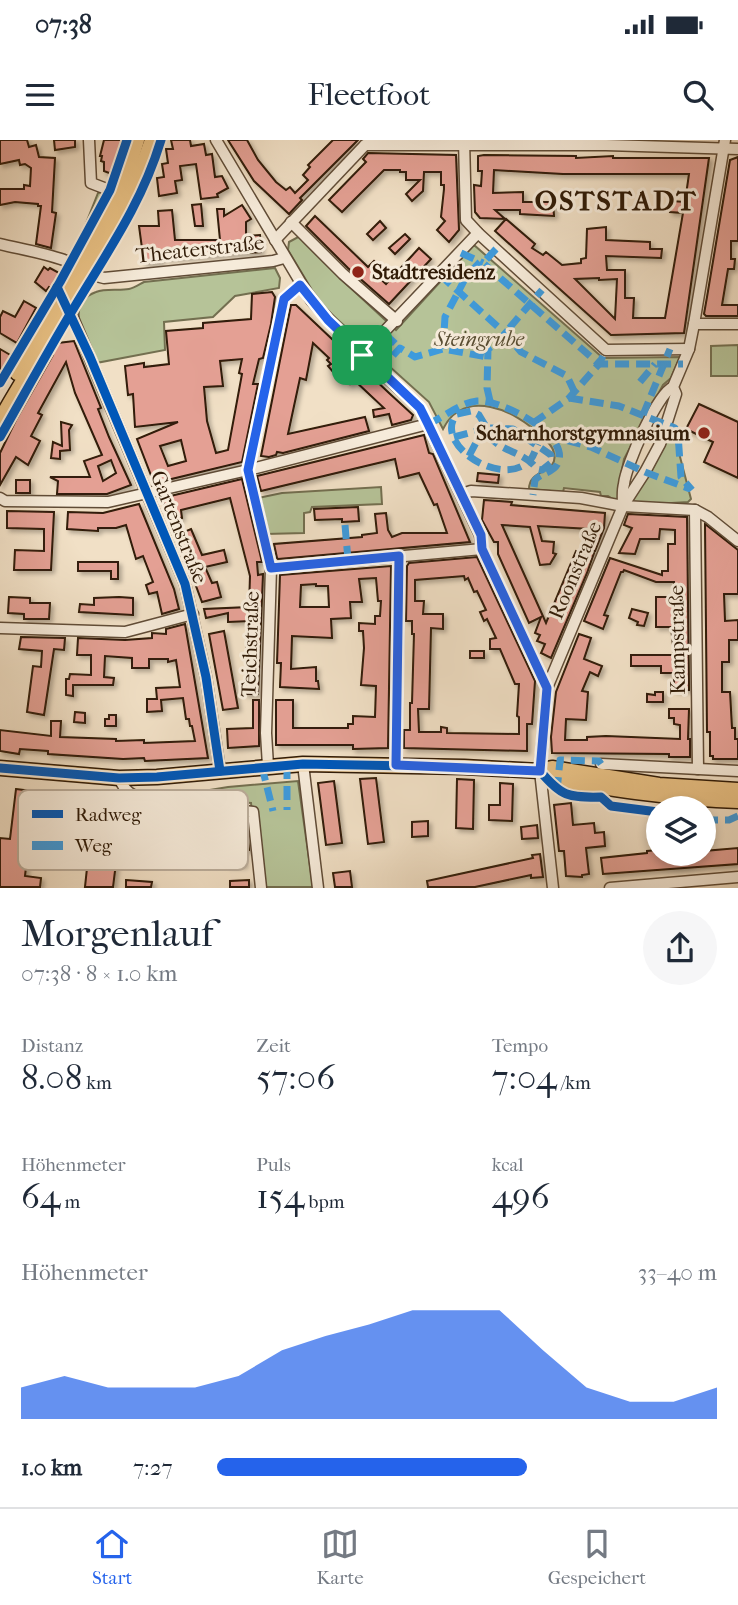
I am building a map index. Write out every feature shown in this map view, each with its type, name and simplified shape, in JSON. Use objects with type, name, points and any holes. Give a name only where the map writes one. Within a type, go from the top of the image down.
[{"type":"main road","points":[[0,420],[66,309],[129,168],[137,140]]},
{"type":"main road","points":[[0,401],[129,196],[152,140]]},
{"type":"main road","points":[[0,768],[119,778],[303,764],[540,771],[552,768],[659,785],[738,790]]},
{"type":"main road","points":[[540,771],[551,779],[645,794],[738,801]]},
{"type":"street","points":[[89,140],[91,183],[117,193]]},
{"type":"street","points":[[216,140],[300,285],[328,320],[362,355],[420,408],[481,535],[482,549],[547,688]]},
{"type":"street","points":[[275,240],[365,142],[725,144],[738,149]]},
{"type":"street","points":[[465,143],[466,220],[478,233],[606,350],[689,349]]},
{"type":"street","points":[[623,506],[660,444],[676,394],[674,387],[689,349],[725,144]]},
{"type":"street","points":[[291,222],[343,274],[397,321]]},
{"type":"street","points":[[362,355],[478,233]]},
{"type":"street","name":"Theaterstraße","points":[[0,244],[61,259],[104,278],[284,258]]},
{"type":"street","name":"Teichstraße","points":[[268,766],[266,733],[271,568],[248,470],[284,299],[300,285]]},
{"type":"street","name":"Gartenstraße","points":[[66,309],[71,313],[185,584],[206,677],[220,771]]},
{"type":"street","points":[[694,324],[738,324]]},
{"type":"street","points":[[623,506],[624,483],[629,465],[667,390],[674,387]]},
{"type":"street","points":[[0,498],[5,501],[108,502],[428,424]]},
{"type":"street","points":[[462,494],[471,491],[581,498],[623,506],[695,510],[738,541]]},
{"type":"street","name":"Roonstraße","points":[[554,887],[540,771],[547,688],[623,506]]},
{"type":"street","name":"Kampstraße","points":[[695,510],[698,769]]},
{"type":"street","points":[[271,568],[482,549]]},
{"type":"street","points":[[396,765],[399,556]]},
{"type":"street","points":[[0,628],[125,632],[193,614]]},
{"type":"street","points":[[303,764],[318,887]]},
{"type":"street","points":[[601,764],[738,771]]},
{"type":"street","points":[[119,778],[125,790]]},
{"type":"street","points":[[248,811],[253,812],[261,887]]},
{"type":"street","points":[[611,887],[738,877]]},
{"type":"green space","points":[[98,193],[106,195],[88,227],[85,226]]},
{"type":"green space","name":"Steingrube","points":[[300,236],[396,330],[474,245],[603,358],[680,357],[671,378],[663,385],[624,459],[618,490],[623,505],[649,475],[673,430],[691,499],[688,502],[623,506],[608,496],[601,496],[600,492],[564,488],[563,492],[529,489],[534,477],[552,465],[553,450],[549,443],[518,418],[490,407],[464,409],[452,416],[443,429],[429,402],[328,311],[312,290],[288,250],[289,242]]},
{"type":"green space","points":[[275,268],[280,278],[279,288],[235,296],[213,317],[164,322],[165,350],[96,363],[83,335],[80,305],[96,292],[129,289],[144,282]]},
{"type":"green space","points":[[738,345],[738,376],[711,376],[711,346]]},
{"type":"green space","points":[[381,487],[382,504],[312,507],[310,512],[304,513],[304,533],[266,534],[258,498],[282,493]]},
{"type":"green space","points":[[298,781],[313,887],[260,887],[248,790],[210,790]]},
{"type":"building","points":[[0,140],[27,140],[29,147],[36,145],[39,157],[55,158],[52,212],[56,213],[51,248],[36,244],[41,206],[15,202],[0,205],[0,189],[24,189],[24,185],[30,186],[31,168],[25,164],[20,165],[19,160],[0,164]]},
{"type":"building","points":[[54,140],[75,140],[75,147],[55,150]]},
{"type":"building","points":[[104,140],[125,140],[116,170],[109,173],[104,171],[104,162],[100,156]]},
{"type":"building","points":[[171,140],[190,140],[191,146],[204,144],[206,155],[212,154],[215,177],[222,176],[228,188],[217,194],[218,197],[201,199],[196,164],[180,166],[182,180],[175,181],[177,193],[159,196],[157,178],[164,177],[162,164],[168,163],[166,149],[173,149]]},
{"type":"building","points":[[228,140],[247,140],[258,160],[276,182],[286,190],[290,187],[295,193],[308,180],[303,175],[310,167],[308,165],[333,140],[358,140],[300,198],[302,200],[289,214],[254,181]]},
{"type":"building","points":[[368,153],[456,155],[459,230],[449,242],[437,230],[445,221],[441,217],[444,185],[441,185],[441,172],[424,172],[423,191],[412,201],[406,194],[420,180],[406,180],[406,172],[400,170],[384,170],[342,212],[329,200],[366,162],[363,159]]},
{"type":"building","points":[[478,156],[709,158],[684,333],[611,335],[495,231],[506,219],[535,244],[532,248],[543,255],[546,252],[562,265],[581,263],[581,259],[586,258],[587,229],[606,227],[606,240],[650,242],[650,249],[662,249],[661,258],[606,256],[607,270],[625,270],[625,298],[634,298],[633,318],[665,318],[683,213],[670,212],[671,201],[685,202],[689,174],[563,174],[494,170],[493,193],[523,192],[523,202],[553,202],[554,216],[520,214],[520,210],[495,210],[505,219],[480,218],[475,212],[474,185],[481,186],[482,171],[478,171]],"holes":[[[575,279],[617,279],[615,319]]]},
{"type":"building","points":[[738,157],[738,241],[731,241],[734,269],[728,269],[722,305],[738,305],[738,316],[706,316],[704,314],[730,160]]},
{"type":"building","points":[[201,204],[203,226],[195,226],[192,205]]},
{"type":"building","points":[[242,205],[251,219],[246,222],[246,236],[260,235],[261,252],[160,259],[160,262],[144,263],[139,226],[159,226],[158,211],[172,210],[175,240],[220,240],[217,209],[224,209],[224,216]]},
{"type":"building","points":[[315,216],[368,267],[374,261],[381,268],[375,274],[386,284],[419,248],[431,259],[389,304],[306,226]]},
{"type":"building","points":[[380,221],[386,228],[373,240],[367,234]]},
{"type":"building","points":[[405,234],[410,239],[395,254],[389,248]]},
{"type":"building","points":[[44,267],[61,274],[52,288],[49,287],[46,291],[35,282]]},
{"type":"building","points":[[272,292],[275,297],[263,358],[259,359],[253,384],[258,384],[242,462],[159,482],[157,477],[154,483],[137,439],[178,422],[135,427],[133,394],[128,395],[125,366],[144,363],[144,367],[169,364],[166,331],[203,328],[203,323],[251,319],[252,294]],"holes":[[[242,359],[239,373],[242,374],[228,450],[216,453],[207,421],[204,387],[223,386],[220,361]],[[181,440],[186,461],[168,466],[160,446]]]},
{"type":"building","points":[[24,301],[36,308],[17,343],[0,333],[0,317],[3,311],[15,317]]},
{"type":"building","points":[[291,305],[296,305],[413,415],[411,420],[392,425],[389,414],[374,417],[373,410],[384,408],[354,380],[350,384],[343,377],[340,380],[328,366],[331,364],[327,360],[329,358],[313,343],[306,380],[300,378],[288,434],[365,417],[369,431],[283,453],[277,452],[269,457],[261,456]]},
{"type":"building","points":[[74,341],[101,408],[98,409],[109,437],[131,485],[107,494],[57,494],[58,481],[50,477],[90,477],[84,461],[102,455],[75,393],[66,362],[38,413],[42,415],[31,436],[40,441],[28,465],[16,457],[0,485],[0,453],[58,343]],"holes":[[[111,460],[116,473],[103,481],[98,466]]]},
{"type":"building","points":[[0,349],[12,356],[0,377]]},
{"type":"building","name":"Scharnhorstgymnasium","points":[[699,404],[738,422],[738,478],[704,462],[713,442],[686,429]]},
{"type":"building","points":[[61,422],[72,425],[69,430],[70,450],[60,451],[60,459],[51,458],[53,442],[62,446]]},
{"type":"building","points":[[424,435],[429,453],[433,454],[470,542],[277,558],[274,544],[362,537],[377,533],[375,514],[386,513],[388,530],[392,537],[402,533],[447,533],[437,504],[434,505],[419,473],[399,478],[395,459],[261,491],[257,476]]},
{"type":"building","points":[[478,473],[499,475],[498,483],[477,481]]},
{"type":"building","points":[[242,479],[262,562],[257,562],[258,575],[263,574],[258,694],[245,694],[245,676],[248,677],[246,638],[250,638],[250,621],[228,622],[228,613],[206,618],[204,609],[249,607],[250,576],[230,498],[181,510],[182,518],[170,521],[162,498]]},
{"type":"building","points":[[16,480],[30,480],[30,493],[16,493]]},
{"type":"building","points":[[484,500],[605,513],[604,528],[595,551],[592,551],[594,553],[587,573],[551,658],[541,653],[545,644],[537,641],[540,635],[535,633],[541,617],[529,623],[498,554],[498,542],[494,542],[482,520]],"holes":[[[502,525],[530,527],[540,565],[550,564],[556,554],[553,553],[554,542],[542,541],[538,526],[590,529],[580,553],[576,551],[546,623]]]},
{"type":"building","points":[[139,504],[174,589],[179,609],[162,614],[157,592],[149,594],[146,585],[153,582],[143,556],[136,559],[126,525],[98,528],[98,531],[67,529],[68,512],[103,513]]},
{"type":"building","points":[[358,507],[359,521],[315,520],[314,509]]},
{"type":"building","points":[[7,511],[54,512],[51,570],[14,570],[15,550],[44,551],[44,529],[7,528]]},
{"type":"building","points":[[628,514],[687,517],[689,690],[674,690],[674,673],[661,673],[661,666],[631,666],[631,655],[674,655],[671,627],[656,627],[656,597],[674,597],[674,582],[656,582],[624,570],[604,615],[608,616],[603,629],[584,621],[610,558],[662,575],[662,571],[668,571],[668,544],[675,544],[675,530],[660,529],[659,539],[640,539],[635,554],[619,553],[632,528],[624,525]]},
{"type":"building","points":[[705,524],[738,550],[738,594],[724,594],[725,621],[738,620],[738,640],[729,640],[729,662],[722,662],[722,692],[730,692],[732,728],[735,728],[735,739],[738,739],[738,759],[713,759],[713,756],[710,756],[710,732],[707,732]]},
{"type":"building","points":[[191,529],[202,555],[224,550],[227,562],[205,567],[212,583],[217,582],[221,597],[202,602],[177,535]]},
{"type":"building","points":[[477,557],[535,681],[532,724],[527,724],[527,751],[404,748],[404,730],[410,730],[414,634],[412,621],[406,621],[409,563]],"holes":[[[464,576],[465,580],[468,578],[486,610],[480,612],[484,621],[487,619],[496,638],[490,639],[490,649],[500,649],[515,684],[519,684],[519,734],[447,733],[447,728],[441,727],[441,732],[419,732],[418,709],[429,709],[431,628],[443,629],[443,614],[423,614],[424,601],[415,601],[415,580]]]},
{"type":"building","points":[[78,562],[118,562],[118,579],[111,579],[111,571],[78,571]]},
{"type":"building","points":[[391,566],[388,748],[276,745],[276,700],[293,700],[293,728],[348,728],[348,724],[353,724],[353,716],[375,717],[376,686],[361,685],[364,648],[363,631],[359,631],[359,623],[375,624],[375,616],[380,616],[381,601],[378,601],[376,578],[359,579],[362,602],[350,602],[351,618],[331,619],[332,638],[292,636],[291,669],[316,667],[319,689],[280,687],[281,663],[277,663],[280,575]],"holes":[[[301,585],[328,586],[329,607],[300,607]]]},
{"type":"building","points":[[9,597],[30,598],[30,603],[50,603],[49,619],[24,619],[24,614],[8,613]]},
{"type":"building","points":[[94,598],[133,598],[133,615],[79,612],[80,604],[94,605]]},
{"type":"building","points":[[632,609],[648,613],[644,626],[637,625],[638,622],[629,618]]},
{"type":"building","points":[[185,624],[208,758],[145,761],[144,758],[48,754],[48,751],[20,749],[19,754],[0,751],[0,730],[51,736],[51,721],[61,721],[60,737],[144,740],[144,743],[195,741],[192,726],[189,719],[186,719],[183,698],[161,700],[162,711],[147,712],[147,699],[157,699],[156,688],[180,687],[176,660],[168,662],[168,659],[149,659],[149,668],[132,668],[132,658],[105,656],[104,677],[114,678],[113,685],[73,685],[73,696],[66,695],[66,679],[69,679],[70,674],[91,675],[91,655],[77,655],[78,638],[152,638],[152,633],[166,634],[166,629]]},
{"type":"building","points":[[224,631],[238,708],[223,710],[209,634]]},
{"type":"building","points":[[579,634],[591,638],[584,659],[602,666],[598,676],[590,672],[582,691],[588,692],[586,720],[566,719],[565,740],[587,740],[587,737],[606,736],[680,739],[680,725],[674,724],[674,718],[669,718],[669,709],[689,709],[690,757],[669,757],[669,754],[552,753],[556,692]]},
{"type":"building","points":[[21,637],[65,638],[64,650],[54,649],[44,715],[27,712],[33,666],[41,667],[42,651],[19,649]]},
{"type":"building","points":[[470,651],[484,651],[484,658],[470,658]]},
{"type":"building","points":[[655,692],[663,692],[663,702],[647,702],[647,694],[655,695]]},
{"type":"building","points":[[253,700],[259,700],[259,746],[228,748],[227,729],[253,728]]},
{"type":"building","points":[[75,712],[85,713],[85,723],[74,722]]},
{"type":"building","points":[[109,715],[116,715],[116,726],[105,726],[105,719],[109,719]]},
{"type":"building","points":[[376,778],[384,842],[368,844],[360,779]]},
{"type":"building","points":[[457,779],[474,780],[473,829],[456,828]]},
{"type":"building","points":[[334,781],[342,843],[326,845],[318,783]]},
{"type":"building","points":[[500,783],[513,784],[512,821],[489,820],[489,805],[500,805]]},
{"type":"building","points":[[16,789],[24,790],[18,790],[18,870],[26,870],[25,876],[41,878],[40,887],[0,887],[0,838],[10,839]]},
{"type":"building","points":[[571,803],[573,825],[594,823],[595,833],[604,832],[605,846],[586,848],[589,874],[582,877],[566,876],[564,851],[559,851],[554,805]]},
{"type":"building","points":[[428,821],[428,836],[412,837],[412,822]]},
{"type":"building","points":[[537,825],[538,838],[522,839],[521,827]]},
{"type":"building","points":[[738,848],[738,864],[716,866],[716,850]]},
{"type":"building","points":[[646,853],[646,866],[711,866],[603,874],[601,858]]},
{"type":"building","points":[[540,854],[543,877],[531,878],[531,875],[475,887],[428,887],[427,881],[533,858],[532,855]]},
{"type":"building","points":[[87,870],[115,870],[113,887],[85,887]]},
{"type":"building","points":[[350,871],[352,887],[335,887],[333,873]]},
{"type":"building","points":[[126,880],[152,882],[151,887],[126,887]]},
{"type":"building","points":[[249,880],[249,887],[230,887],[230,881]]},
{"type":"marked path","points":[[496,249],[483,263],[599,364],[683,364]]},
{"type":"marked path","points":[[461,253],[483,263]]},
{"type":"marked path","points":[[443,349],[445,317],[466,277],[480,262]]},
{"type":"marked path","points":[[440,275],[505,333],[521,352],[567,376],[574,391]]},
{"type":"marked path","points":[[490,401],[487,388],[488,349],[504,339],[505,333],[542,290]]},
{"type":"marked path","points":[[385,334],[400,348]]},
{"type":"marked path","points":[[379,371],[400,348],[415,357],[443,349],[487,357]]},
{"type":"marked path","points":[[643,415],[670,349]]},
{"type":"marked path","points":[[533,423],[569,398],[599,364],[606,350]]},
{"type":"marked path","points":[[640,382],[655,364]]},
{"type":"marked path","points":[[569,398],[619,406],[675,428],[678,434],[681,477],[692,490]]},
{"type":"marked path","points":[[428,424],[464,404],[477,401],[500,406],[529,420],[552,439],[558,450],[559,460],[552,470],[535,480],[533,495]]},
{"type":"marked path","points":[[485,425],[479,415],[471,411],[457,414],[452,426],[454,438],[462,450],[489,467],[504,470],[519,467],[531,459],[538,444]]},
{"type":"marked path","points":[[488,434],[498,445],[525,458],[537,469],[542,470],[552,462],[551,455],[513,429],[490,428]]},
{"type":"marked path","points":[[454,437],[480,430]]},
{"type":"marked path","points":[[469,456],[481,433]]},
{"type":"marked path","points":[[547,435],[591,447],[690,489]]},
{"type":"marked path","points":[[345,525],[348,560]]},
{"type":"marked path","points":[[557,791],[560,760],[599,761],[601,764]]},
{"type":"marked path","points":[[287,765],[287,810]]},
{"type":"marked path","points":[[262,767],[273,811]]},
{"type":"marked path","points":[[716,820],[729,820],[738,816]]},
{"type":"cycle path","points":[[0,383],[60,282],[110,190],[127,140]]},
{"type":"cycle path","points":[[0,437],[123,226],[144,185],[161,140]]},
{"type":"cycle path","points":[[57,287],[90,357],[185,584],[206,677],[220,771]]},
{"type":"cycle path","points":[[0,768],[119,778],[303,764],[540,771]]},
{"type":"cycle path","points":[[540,771],[566,794],[601,797],[611,806],[646,810]]},
{"type":"place","name":"Stadtresidenz","points":[[358,272]]},
{"type":"place","name":"Scharnhorstgymnasium","points":[[704,433]]},
{"type":"district","name":"OSTSTADT","points":[[616,200]]},
{"type":"route","points":[[300,285],[328,320],[362,355],[420,408],[481,535],[482,549],[547,688],[540,771],[396,765],[399,556],[271,568],[248,470],[286,295],[300,285]]}]
